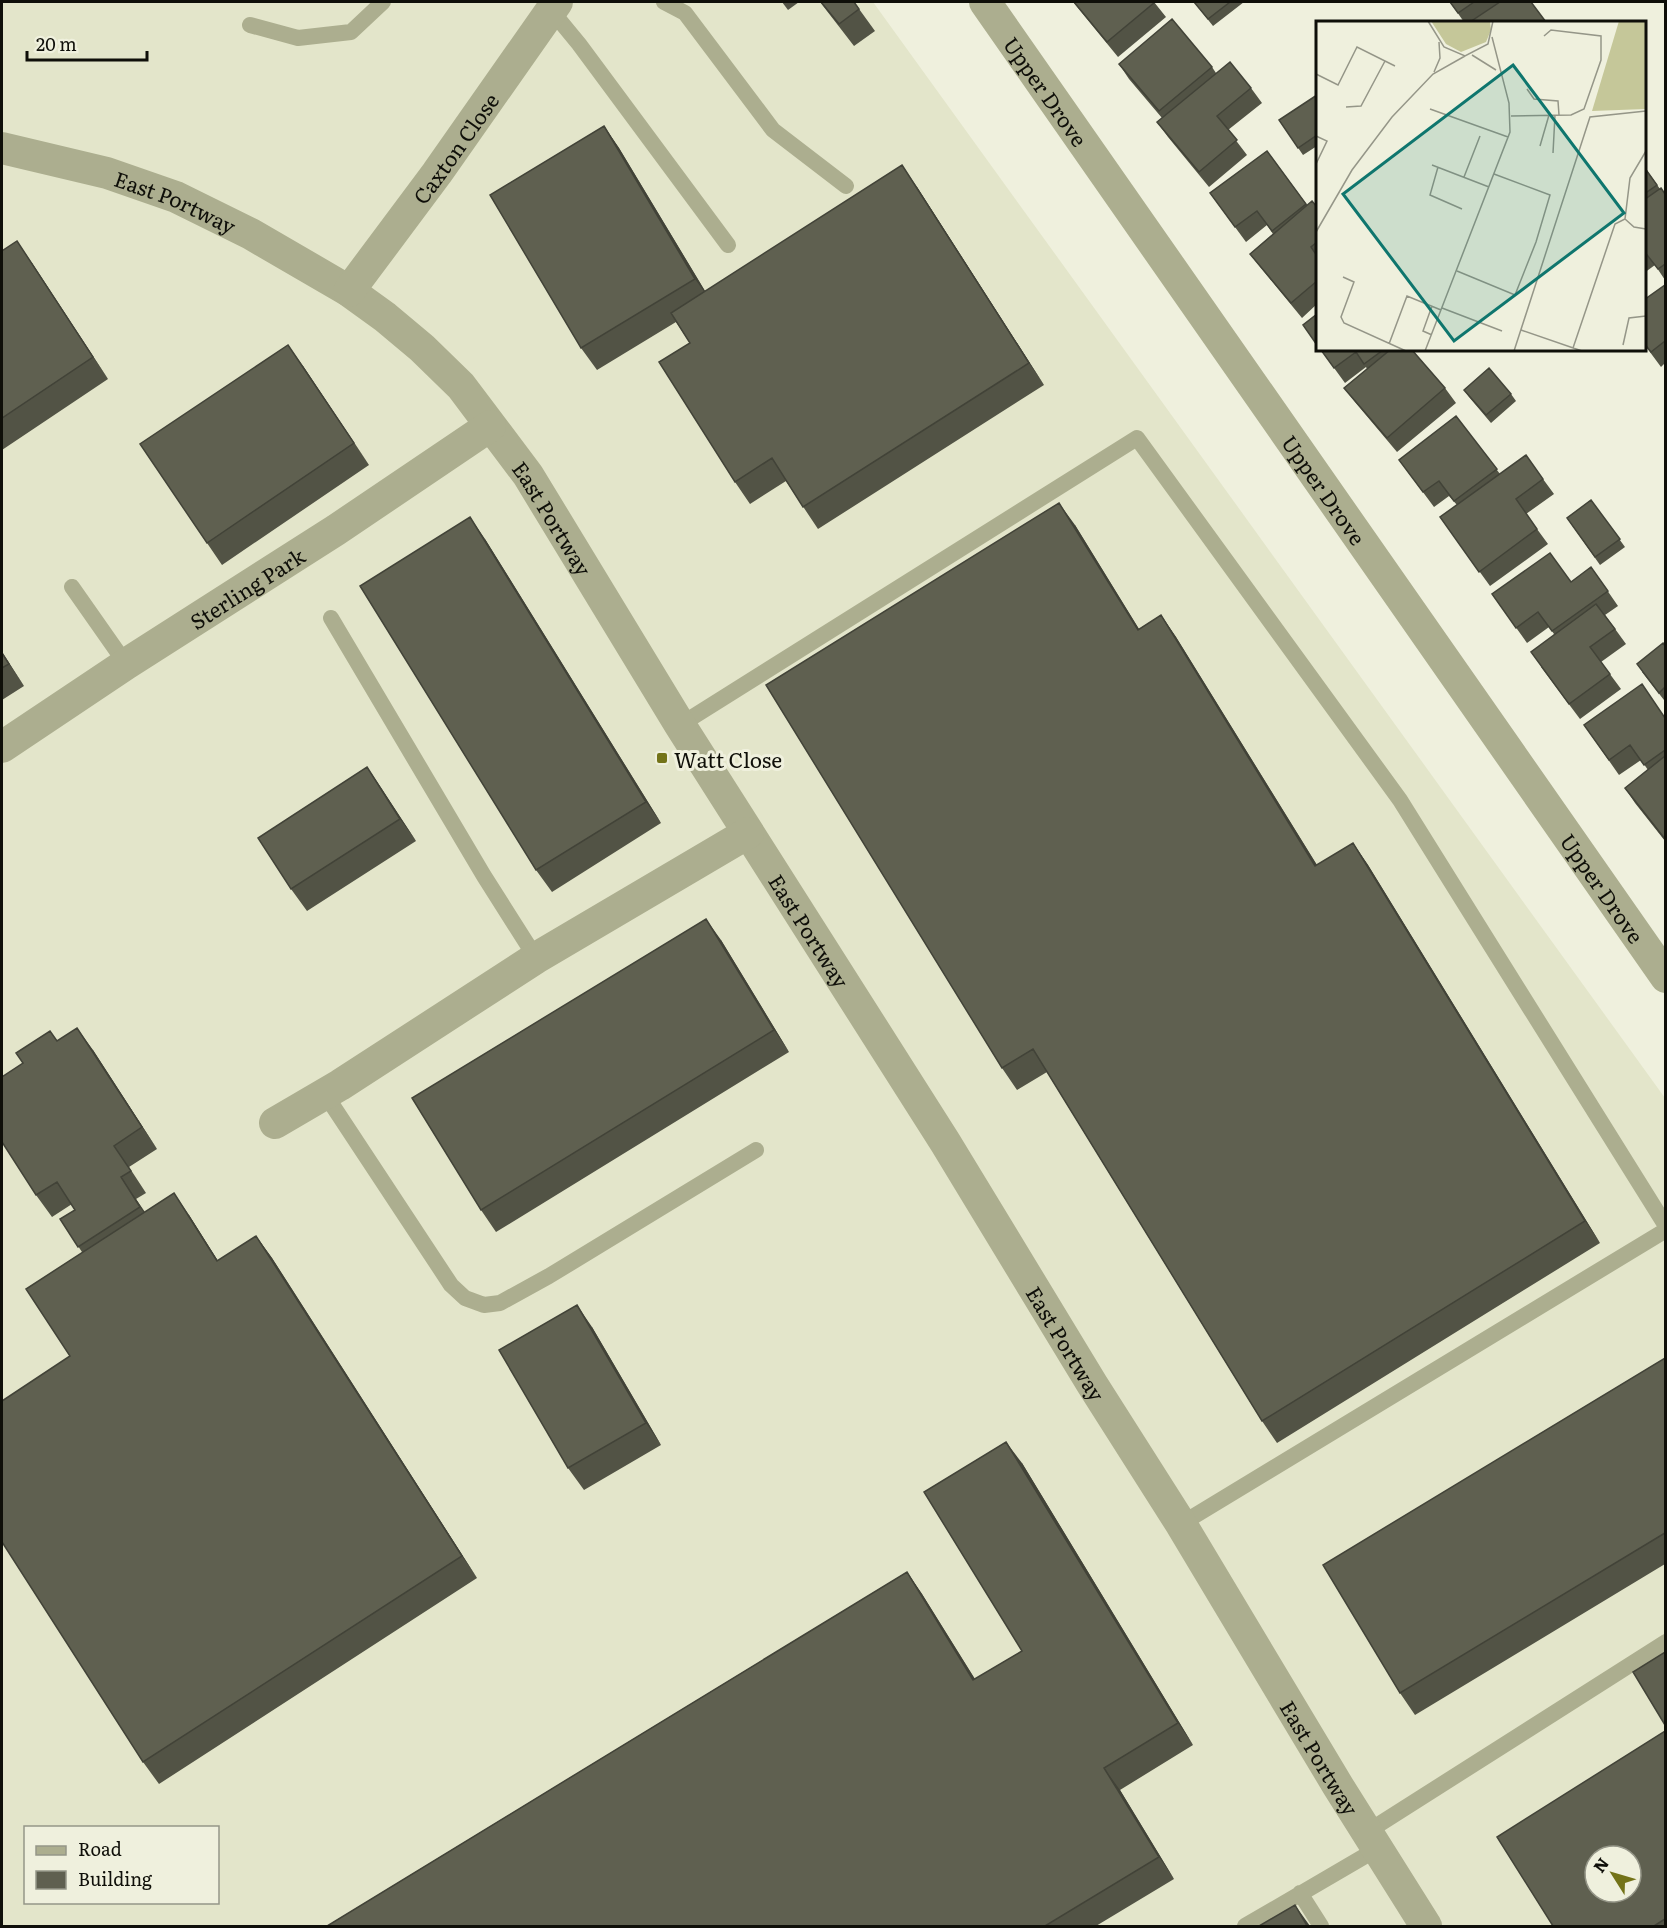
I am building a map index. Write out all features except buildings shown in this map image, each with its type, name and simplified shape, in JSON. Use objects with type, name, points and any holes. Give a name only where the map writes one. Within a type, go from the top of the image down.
[{"type":"street","name":"Upper Drove","points":[[985,2],[1665,977]]},
{"type":"street","name":"Caxton Close","points":[[349,291],[437,173],[554,6]]},
{"type":"street","name":"East Portway","points":[[2,148],[107,173],[176,197],[251,234],[349,291],[386,317],[461,386],[528,475],[680,725],[945,1142],[1426,1926]]},
{"type":"street","name":"Sterling Park","points":[[2,747],[126,664],[336,530],[490,426]]},
{"type":"street","points":[[275,1123],[325,1094],[536,958],[748,832]]},
{"type":"lane","points":[[250,25],[298,38],[351,32],[383,2]]},
{"type":"lane","points":[[664,2],[685,13],[773,130],[846,186]]},
{"type":"lane","points":[[554,6],[579,44],[728,245]]},
{"type":"lane","points":[[680,725],[1137,438],[1400,800],[1665,1228],[1181,1524]]},
{"type":"lane","points":[[72,587],[126,664]]},
{"type":"lane","points":[[331,618],[484,876],[536,958]]},
{"type":"lane","points":[[325,1094],[451,1285],[465,1298],[484,1305],[500,1303],[549,1276],[756,1150]]},
{"type":"lane","points":[[1245,1926],[1300,1893],[1372,1841],[1665,1641]]},
{"type":"lane","points":[[1300,1893],[1321,1926]]},
{"type":"shaded area","points":[[2,2],[873,2],[1665,1098],[1665,1926],[2,1926]]},
{"type":"place","name":"Watt Close","points":[[662,758]]}]
